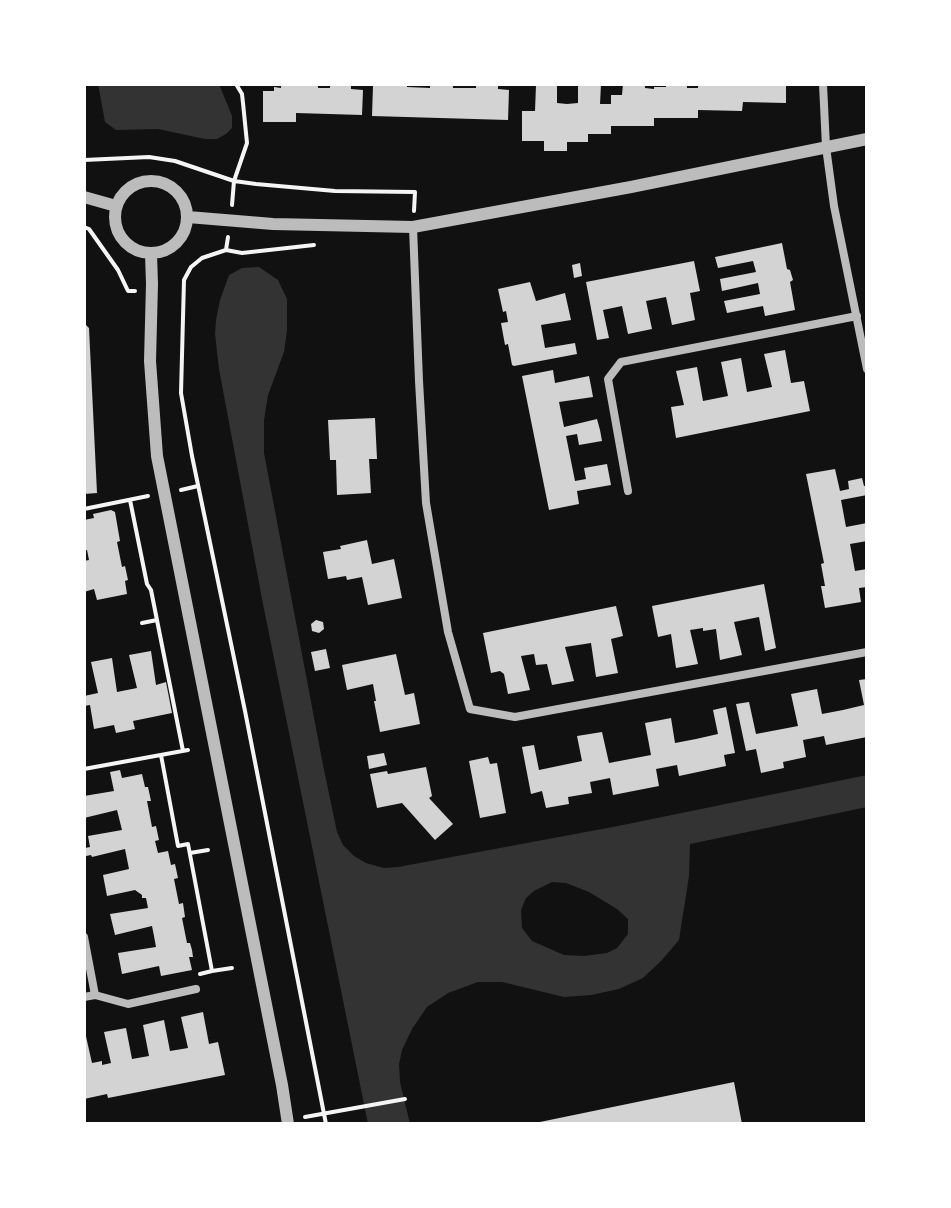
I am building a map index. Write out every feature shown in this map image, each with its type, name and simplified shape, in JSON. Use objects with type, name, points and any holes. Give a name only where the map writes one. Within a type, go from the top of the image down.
[{"type":"street","points":[[823,84],[826,147],[834,206],[867,369]]},
{"type":"street","points":[[188,217],[413,227],[867,139]]},
{"type":"street","points":[[149,181],[164,183],[176,191],[185,203],[188,217],[185,231],[177,243],[165,251],[151,254],[137,251],[126,244],[114,220],[116,206],[123,193],[135,184],[149,181]]},
{"type":"street","points":[[84,197],[116,206]]},
{"type":"street","points":[[413,227],[426,503],[448,632],[470,709],[515,717],[867,652]]},
{"type":"street","points":[[151,254],[150,361],[157,456],[279,1069],[283,1123]]},
{"type":"street","points":[[628,491],[608,379],[621,362],[857,316]]},
{"type":"street","points":[[84,937],[95,995]]},
{"type":"street","points":[[84,997],[95,995],[128,1004],[196,989]]},
{"type":"path","points":[[236,84],[242,94],[247,143],[234,181],[232,221],[226,250],[202,258],[191,267],[184,280],[181,393],[326,1124]]},
{"type":"path","points":[[84,160],[149,157],[175,161],[234,181],[335,191],[415,192],[413,227]]},
{"type":"path","points":[[84,227],[89,229],[118,270],[128,291],[152,293]]},
{"type":"path","points":[[84,509],[198,486]]},
{"type":"path","points":[[84,769],[186,751],[130,500]]},
{"type":"path","points":[[142,623],[157,620]]},
{"type":"path","points":[[161,755],[178,846],[188,844],[212,971]]},
{"type":"path","points":[[190,853],[208,850]]},
{"type":"path","points":[[196,989],[194,975],[232,968]]},
{"type":"path","points":[[324,1113],[405,1099]]},
{"type":"shaded area","points":[[98,84],[219,84],[232,116],[232,128],[217,139],[158,129],[116,130],[105,122]]},
{"type":"shaded area","points":[[259,267],[278,280],[287,299],[284,352],[268,395],[264,420],[264,453],[337,832],[343,845],[354,856],[384,868],[398,867],[867,775],[867,807],[690,844],[689,876],[679,940],[643,978],[619,989],[564,997],[502,982],[478,982],[448,993],[427,1007],[412,1029],[399,1064],[410,1124],[368,1124],[263,604],[215,334],[220,300],[229,275],[242,268]],"holes":[[[552,882],[566,883],[589,892],[628,919],[628,934],[617,948],[607,953],[564,955],[532,941],[522,928],[521,910],[526,898]]]},
{"type":"building","points":[[281,84],[330,88],[330,84],[351,84],[351,89],[363,90],[362,115],[296,113],[296,122],[263,122],[263,91],[274,91],[274,87],[281,88]]},
{"type":"building","points":[[386,84],[430,88],[430,84],[453,84],[453,88],[476,88],[476,84],[498,84],[498,89],[509,90],[508,120],[372,116],[373,86]]},
{"type":"building","points":[[557,84],[557,103],[567,104],[578,103],[578,84],[601,84],[600,104],[611,104],[611,95],[622,95],[623,84],[645,84],[645,88],[654,89],[666,87],[666,84],[687,84],[687,88],[698,88],[698,84],[786,84],[786,103],[743,102],[742,111],[698,110],[698,118],[654,118],[654,126],[611,126],[611,134],[588,134],[588,142],[567,142],[567,151],[544,151],[544,141],[522,141],[522,111],[535,111],[536,85]]},
{"type":"building","points":[[782,243],[787,269],[793,280],[790,282],[795,310],[765,316],[763,306],[727,313],[724,301],[760,294],[758,283],[722,291],[720,279],[756,272],[753,261],[718,268],[715,257]]},
{"type":"building","points":[[694,261],[700,291],[690,293],[695,320],[672,325],[666,297],[646,301],[652,329],[628,334],[622,306],[603,310],[609,338],[597,340],[586,282]]},
{"type":"building","points":[[580,263],[582,276],[574,278],[572,265]]},
{"type":"building","points":[[530,282],[536,301],[565,293],[571,320],[541,325],[545,348],[575,343],[577,354],[512,365],[501,323],[508,322],[506,311],[503,312],[498,289]]},
{"type":"building","points":[[84,323],[89,328],[97,493],[84,494]]},
{"type":"building","points":[[785,350],[791,383],[804,381],[810,411],[676,438],[671,407],[684,405],[676,371],[697,367],[703,401],[728,396],[721,362],[741,358],[747,392],[772,387],[764,354]]},
{"type":"building","points":[[553,370],[555,383],[589,376],[591,386],[593,397],[559,402],[564,427],[597,419],[600,430],[602,441],[579,445],[577,434],[566,436],[575,481],[586,479],[584,468],[607,464],[611,485],[577,491],[579,504],[549,510],[522,376]]},
{"type":"building","points":[[375,418],[377,459],[369,459],[371,493],[337,495],[336,460],[330,460],[328,420]]},
{"type":"building","points":[[835,469],[840,491],[849,489],[848,481],[862,478],[864,486],[867,486],[867,495],[841,500],[846,527],[867,523],[867,541],[850,544],[855,571],[867,569],[867,587],[859,588],[861,602],[825,608],[821,586],[825,586],[821,564],[824,563],[806,474]]},
{"type":"building","points":[[115,512],[120,541],[117,542],[128,580],[125,581],[127,594],[97,600],[94,589],[84,592],[84,561],[89,560],[87,550],[84,551],[84,520],[94,518],[93,514]]},
{"type":"building","points":[[367,540],[372,564],[394,559],[402,598],[368,605],[362,577],[328,579],[323,552]]},
{"type":"building","points":[[764,584],[776,648],[765,651],[759,617],[734,622],[742,655],[720,660],[716,629],[690,630],[698,664],[676,668],[671,634],[658,637],[652,606]]},
{"type":"building","points":[[616,606],[623,636],[611,639],[618,673],[596,677],[591,643],[565,647],[574,681],[552,685],[547,664],[536,665],[534,654],[521,656],[530,690],[508,694],[504,674],[500,671],[491,673],[483,633]]},
{"type":"building","points":[[316,620],[323,622],[324,629],[319,633],[312,631],[311,624]]},
{"type":"building","points":[[326,649],[330,668],[315,671],[311,652]]},
{"type":"building","points":[[151,651],[156,685],[166,682],[172,713],[133,721],[135,729],[116,733],[114,725],[94,729],[90,705],[84,706],[84,696],[98,693],[91,662],[112,658],[117,692],[137,688],[129,655]]},
{"type":"building","points":[[396,654],[405,695],[414,693],[420,724],[380,732],[373,684],[347,690],[342,665]]},
{"type":"building","points":[[867,679],[867,737],[826,745],[824,736],[803,740],[806,757],[783,762],[784,768],[761,773],[756,749],[746,751],[736,704],[749,702],[756,734],[798,726],[791,694],[817,689],[822,714],[843,710],[864,705],[859,680]]},
{"type":"building","points":[[726,707],[735,753],[724,755],[726,766],[679,776],[677,765],[656,769],[659,786],[613,795],[610,778],[590,782],[592,793],[568,797],[569,804],[546,808],[542,791],[531,794],[522,747],[534,745],[539,770],[582,761],[577,736],[602,732],[609,763],[651,755],[645,723],[671,718],[675,743],[696,739],[718,734],[713,710]]},
{"type":"building","points":[[384,753],[387,765],[369,769],[367,756]]},
{"type":"building","points":[[488,757],[490,764],[497,763],[506,813],[480,818],[469,761]]},
{"type":"building","points":[[426,767],[432,796],[429,798],[453,824],[435,840],[402,803],[377,808],[370,774]]},
{"type":"building","points":[[120,770],[122,778],[142,774],[145,787],[148,787],[151,801],[147,801],[152,827],[156,826],[159,840],[155,841],[158,853],[168,851],[171,865],[175,864],[178,878],[174,879],[179,904],[183,903],[185,917],[182,918],[187,943],[190,943],[192,950],[193,957],[189,957],[192,970],[161,976],[159,966],[122,974],[118,953],[156,947],[152,926],[115,935],[110,914],[148,908],[146,898],[135,890],[107,896],[103,875],[129,869],[125,849],[86,856],[85,848],[90,847],[88,836],[122,830],[117,810],[84,818],[84,796],[114,791],[110,772]]},
{"type":"building","points":[[203,1012],[209,1044],[218,1042],[225,1075],[108,1098],[107,1094],[84,1099],[84,1032],[92,1063],[102,1061],[102,1065],[111,1063],[104,1032],[126,1028],[132,1059],[149,1056],[143,1025],[164,1020],[170,1051],[188,1048],[181,1017]]},
{"type":"building","points":[[734,1082],[742,1124],[535,1124],[535,1123]]}]
